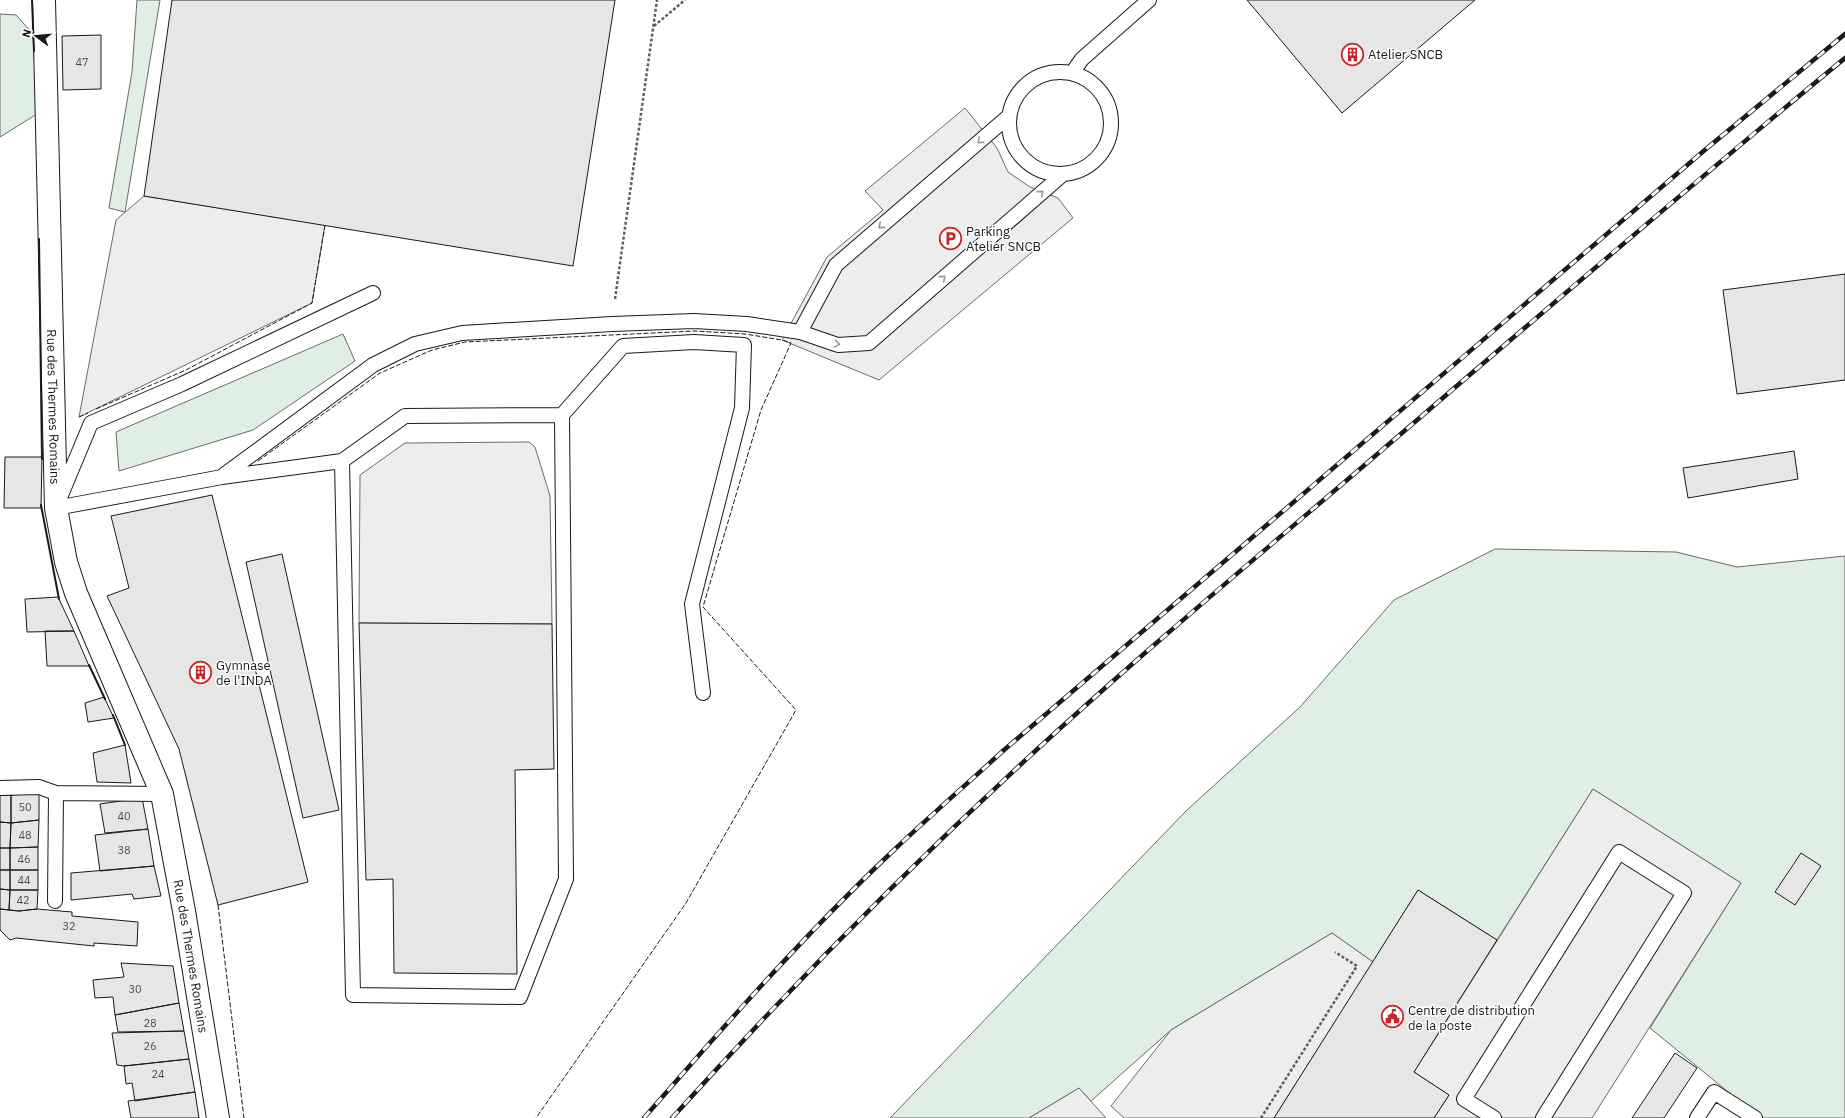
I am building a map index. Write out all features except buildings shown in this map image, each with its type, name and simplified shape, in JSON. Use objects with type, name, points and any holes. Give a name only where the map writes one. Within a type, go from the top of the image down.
[{"type":"street","name":"Rue des Thermes Romains","points":[[44,0],[56,508],[66,562],[76,593],[162,794],[184,911],[218,1118]]},
{"type":"lane","points":[[1072,73],[1082,59],[1149,0]]},
{"type":"lane","points":[[1051,72],[1072,73],[1091,82],[1105,98],[1111,118],[1109,138],[1099,157],[1082,170],[1062,174],[1040,171],[1022,158],[1011,138],[1009,116],[1016,96],[1031,80],[1051,72]]},
{"type":"lane","points":[[800,332],[836,265],[1009,116]]},
{"type":"lane","points":[[222,477],[373,365],[415,344],[462,333],[612,324],[694,321],[747,324],[800,332],[838,345],[869,343],[1062,174]]},
{"type":"lane","points":[[56,508],[92,417],[182,384],[373,293]]},
{"type":"lane","points":[[342,461],[353,995],[520,997],[566,879],[562,415],[622,346],[694,342],[744,345],[742,408],[692,604],[703,693]]},
{"type":"lane","points":[[56,508],[222,477],[342,461],[404,416],[562,415]]},
{"type":"lane","points":[[0,788],[39,787],[56,793],[162,794]]},
{"type":"lane","points":[[55,901],[56,793]]},
{"type":"lane","points":[[1494,1118],[1464,1100],[1619,852],[1684,893],[1543,1118]]},
{"type":"lane","points":[[1697,1118],[1714,1092],[1755,1118]]},
{"type":"path","points":[[612,324],[657,0]]},
{"type":"path","points":[[653,26],[685,0]]},
{"type":"path","points":[[1261,1118],[1358,966],[1335,952]]},
{"type":"green space","points":[[137,0],[160,0],[125,212],[109,208],[132,72]]},
{"type":"green space","points":[[0,14],[16,15],[33,34],[37,114],[0,137]]},
{"type":"green space","points":[[343,334],[355,361],[253,430],[119,471],[116,432]]},
{"type":"green space","points":[[1495,549],[1676,552],[1737,567],[1845,556],[1845,1118],[1760,1118],[1650,1028],[1741,883],[1593,789],[1497,940],[1418,890],[1373,962],[1332,933],[1171,1030],[1091,1101],[1079,1088],[1029,1118],[890,1118],[1186,811],[1300,707],[1394,600]]},
{"type":"shaded area","name":"Parking Atelier SNCB","points":[[965,108],[997,148],[1008,172],[1030,187],[1058,198],[1073,218],[879,380],[782,340],[827,257],[883,210],[865,191]]},
{"type":"shaded area","points":[[144,196],[325,225],[312,303],[79,417],[116,220]]},
{"type":"shaded area","points":[[529,442],[535,447],[550,496],[552,624],[359,623],[360,475],[405,443]]},
{"type":"shaded area","points":[[1593,789],[1741,883],[1592,1118],[1434,1118],[1449,1095],[1414,1072]]},
{"type":"shaded area","points":[[1332,933],[1373,962],[1274,1118],[1124,1118],[1111,1106],[1171,1030]]},
{"type":"shaded area","points":[[1079,1088],[1106,1118],[1029,1118]]},
{"type":"railway","points":[[644,1118],[797,947],[861,882],[935,812],[1004,750],[1706,149],[1845,34]]},
{"type":"railway","points":[[672,1118],[841,938],[973,809],[1102,691],[1541,314],[1845,58]]},
{"type":"fence","points":[[96,409],[186,370],[312,303],[325,225]]},
{"type":"fence","points":[[258,461],[380,373],[432,350],[465,342],[695,331],[745,334],[782,340],[791,343],[761,410],[703,607],[796,710],[686,903],[536,1118]]},
{"type":"fence","points":[[79,417],[88,413]]},
{"type":"fence","points":[[218,905],[244,1118]]},
{"type":"wall","points":[[32,0],[34,51]]},
{"type":"wall","points":[[39,239],[42,459]]},
{"type":"wall","points":[[41,505],[59,599]]},
{"type":"wall","points":[[89,665],[105,699]]},
{"type":"wall","points":[[113,715],[125,745]]},
{"type":"place","name":"Atelier SNCB","points":[[1352,54]]},
{"type":"place","name":"Parking Atelier SNCB","points":[[950,238]]},
{"type":"place","name":"Gymnase de l'INDA","points":[[200,672]]},
{"type":"place","name":"Centre de distribution de la poste","points":[[1393,1017]]}]
